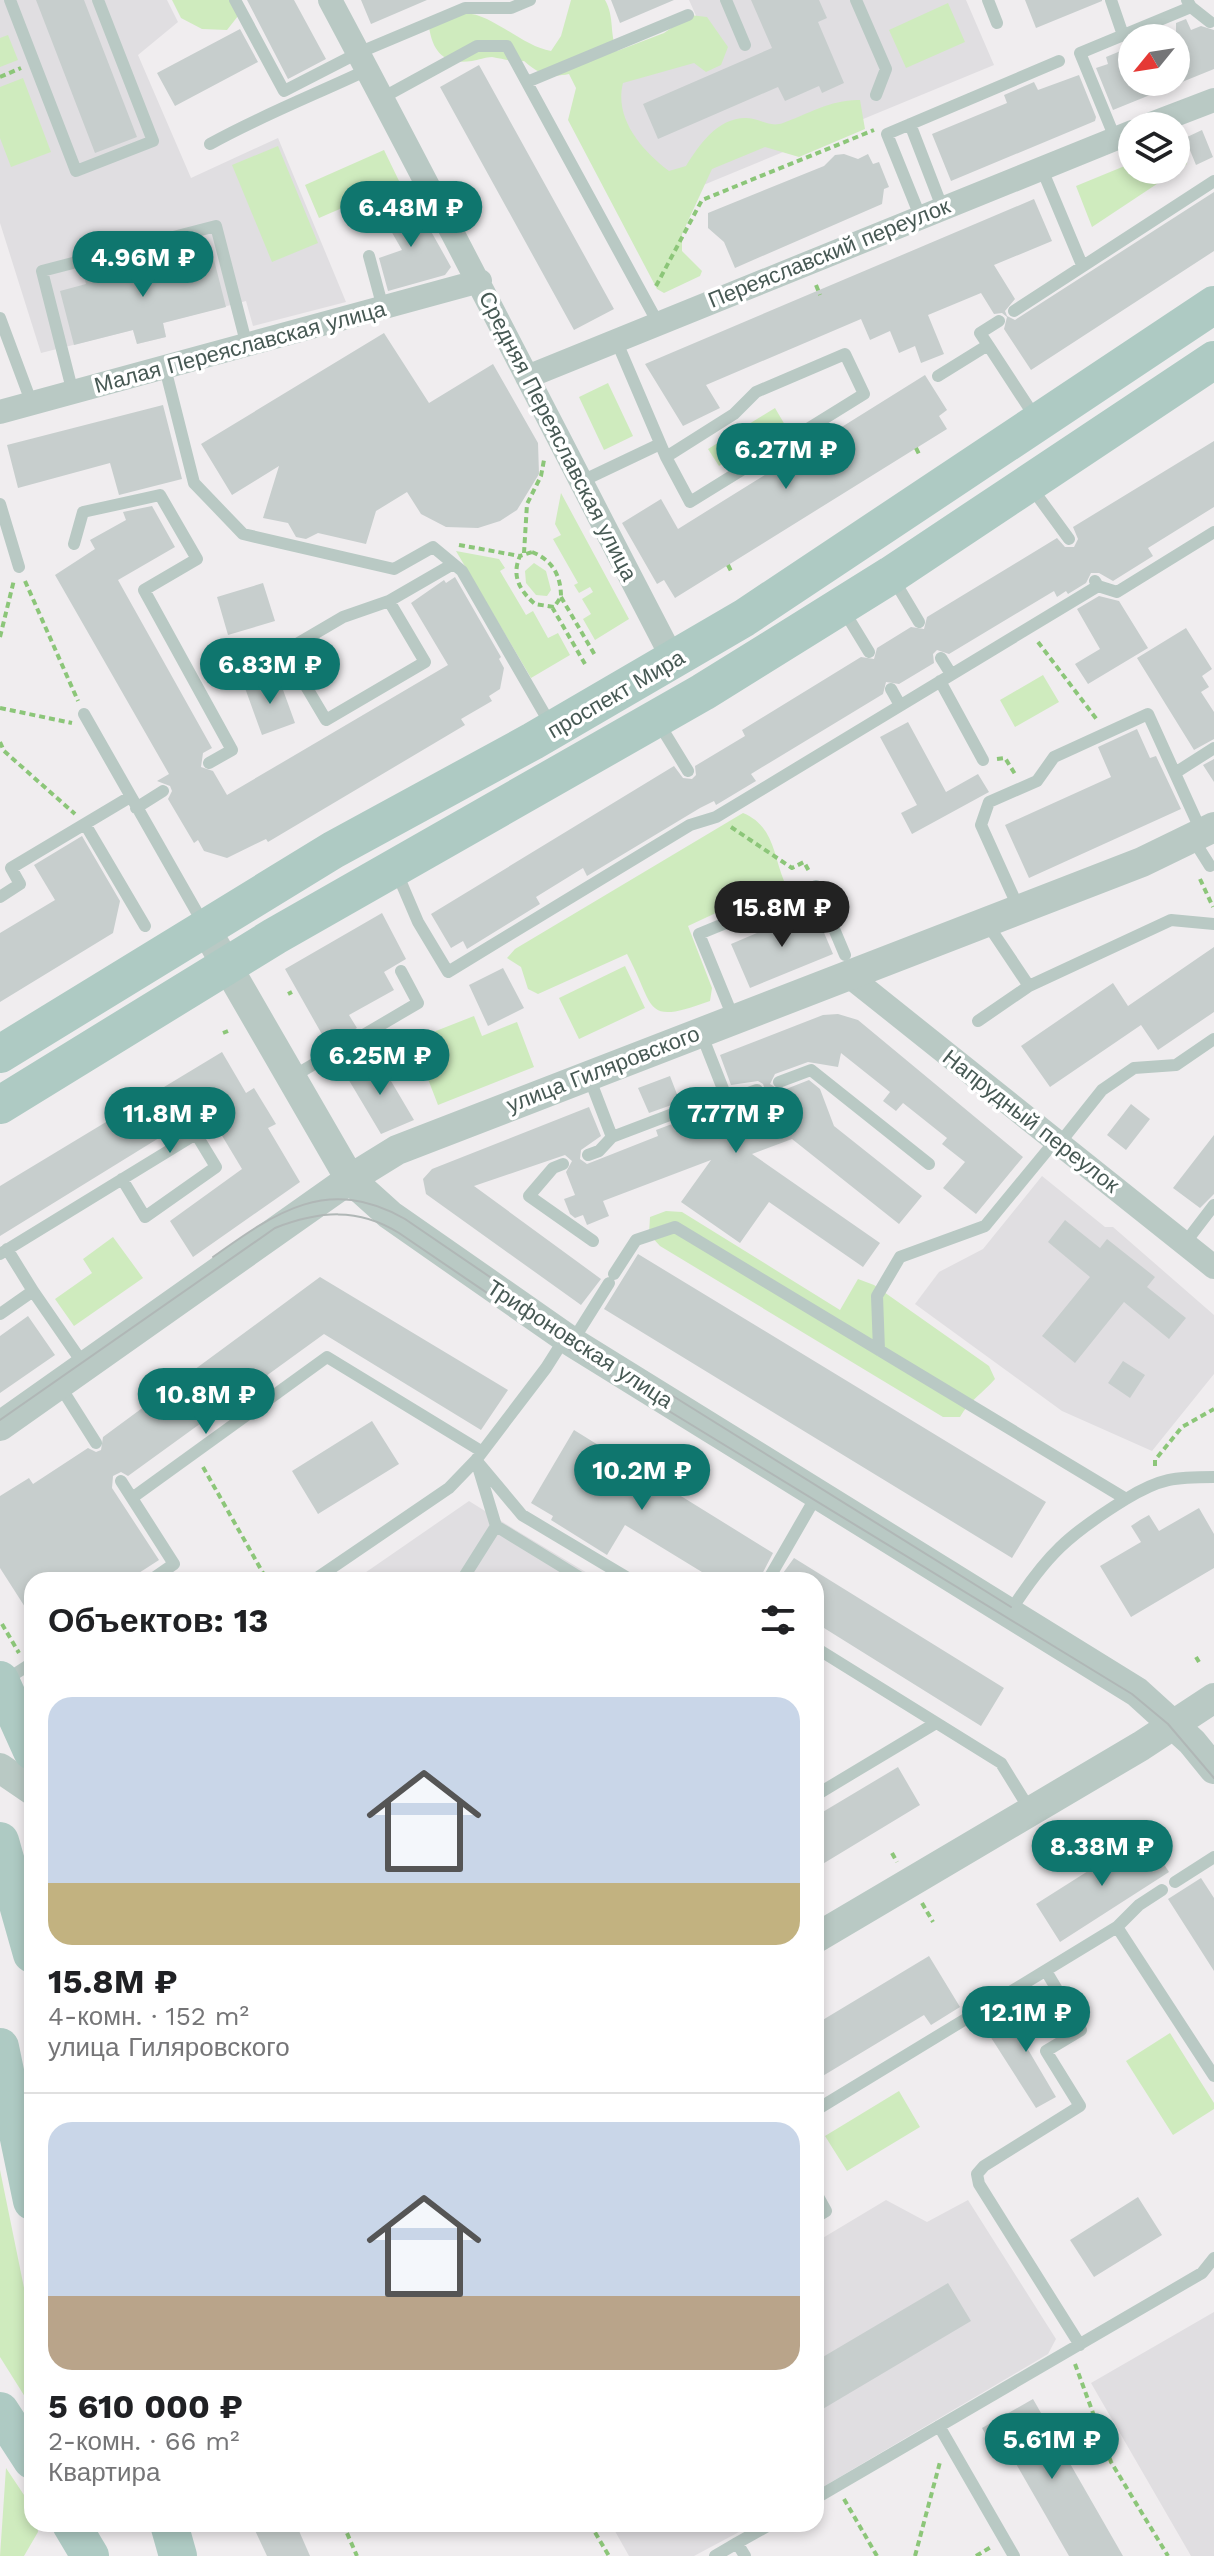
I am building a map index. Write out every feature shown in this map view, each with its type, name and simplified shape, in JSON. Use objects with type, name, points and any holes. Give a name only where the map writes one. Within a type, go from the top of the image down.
[{"type":"main road","name":"проспект Мира","points":[[0,1054],[406,808],[674,661],[1214,305]]},
{"type":"main road","name":"проспект Мира","points":[[0,1105],[227,965],[394,867],[657,720],[891,575],[1214,360]]},
{"type":"main road","points":[[11,1676],[24,1722]]},
{"type":"main road","points":[[0,1841],[24,1926]]},
{"type":"main road","points":[[0,2047],[24,2163]]},
{"type":"main road","points":[[0,2411],[24,2448]]},
{"type":"main road","points":[[76,2532],[90,2556]]},
{"type":"main road","points":[[106,2532],[114,2556]]},
{"type":"main road","points":[[171,2532],[178,2556]]},
{"type":"street","name":"Средняя Переяславская улица","points":[[330,0],[480,281],[579,482],[674,661]]},
{"type":"street","points":[[1190,112],[1211,106]]},
{"type":"street","name":"Переяславский переулок","points":[[527,377],[616,340],[653,313],[931,212],[1118,137]]},
{"type":"street","name":"Малая Переяславская улица","points":[[0,412],[480,281]]},
{"type":"street","name":"улица Гиляровского","points":[[0,1426],[350,1179],[397,1150],[700,1031],[846,965],[986,922],[1203,833]]},
{"type":"street","name":"Трифоновская улица","points":[[205,928],[350,1179],[390,1215],[568,1340],[1137,1692],[1172,1722],[1214,1769]]},
{"type":"street","name":"Напрудный переулок","points":[[846,965],[1057,1142],[1214,1267]]},
{"type":"street","points":[[824,1933],[1141,1746],[1172,1722],[1214,1698]]},
{"type":"street","points":[[0,1768],[24,1784]]},
{"type":"lane","points":[[10,0],[76,171],[153,141],[98,0]]},
{"type":"lane","points":[[235,0],[284,91],[363,62]]},
{"type":"lane","points":[[210,144],[258,118],[275,114],[363,62],[465,8],[511,8],[530,0]]},
{"type":"lane","points":[[726,0],[745,45]]},
{"type":"lane","points":[[856,0],[886,69],[876,95]]},
{"type":"lane","points":[[988,0],[997,23]]},
{"type":"lane","points":[[1111,0],[1119,24]]},
{"type":"lane","points":[[1146,24],[1189,3],[1210,22]]},
{"type":"lane","points":[[527,82],[688,15]]},
{"type":"lane","points":[[1118,37],[1080,53],[1118,124]]},
{"type":"lane","points":[[382,98],[477,46],[507,46],[653,313]]},
{"type":"lane","points":[[931,212],[887,134],[1059,61]]},
{"type":"lane","points":[[910,124],[931,212]]},
{"type":"lane","points":[[1041,167],[1082,265]]},
{"type":"lane","points":[[1014,311],[1214,181]]},
{"type":"lane","points":[[73,393],[42,271],[216,226],[247,346]]},
{"type":"lane","points":[[369,256],[383,308]]},
{"type":"lane","points":[[0,318],[32,404]]},
{"type":"lane","points":[[999,321],[980,333],[1039,423]]},
{"type":"lane","points":[[616,340],[660,444],[666,457],[690,502],[864,394],[845,354],[756,392],[734,414],[666,457]]},
{"type":"lane","points":[[938,376],[988,345]]},
{"type":"lane","points":[[165,368],[194,483],[243,534],[394,569],[433,547],[462,571],[554,729]]},
{"type":"lane","points":[[579,482],[660,444]]},
{"type":"lane","points":[[1029,484],[1069,539]]},
{"type":"lane","points":[[74,544],[83,512],[160,495],[197,559],[144,590],[232,750],[209,763]]},
{"type":"lane","points":[[0,504],[19,567]]},
{"type":"lane","points":[[394,867],[418,922],[448,972],[690,825],[716,817],[1096,584],[1117,592],[1214,532]]},
{"type":"lane","points":[[389,601],[425,662],[326,720],[285,651],[343,617],[389,601],[453,564]]},
{"type":"lane","points":[[891,575],[919,622]]},
{"type":"lane","points":[[841,606],[869,652]]},
{"type":"lane","points":[[941,658],[946,678],[983,760]]},
{"type":"lane","points":[[891,689],[900,705]]},
{"type":"lane","points":[[84,714],[205,928]]},
{"type":"lane","points":[[1019,909],[981,825],[989,802],[1037,781],[1054,757],[1148,714],[1203,833],[1210,866]]},
{"type":"lane","points":[[657,720],[688,771]]},
{"type":"lane","points":[[1175,773],[1214,748]]},
{"type":"lane","points":[[0,897],[20,884],[11,868],[85,824],[163,791]]},
{"type":"lane","points":[[708,805],[716,817]]},
{"type":"lane","points":[[85,824],[145,926]]},
{"type":"lane","points":[[733,1017],[699,934],[816,886],[846,965]]},
{"type":"lane","points":[[978,1021],[1029,986],[1171,920],[1214,924]]},
{"type":"lane","points":[[986,922],[1029,986]]},
{"type":"lane","points":[[292,1077],[418,1003],[401,971]]},
{"type":"lane","points":[[700,1031],[725,1094]]},
{"type":"lane","points":[[879,1350],[877,1296],[900,1257],[985,1226],[1102,1090],[1134,1068],[1176,1065],[1214,1039]]},
{"type":"lane","points":[[779,1082],[811,1070],[929,1164]]},
{"type":"lane","points":[[587,1074],[612,1137]]},
{"type":"lane","points":[[588,1155],[599,1151],[612,1137],[725,1094],[743,1095],[757,1090]]},
{"type":"lane","points":[[8,1248],[196,1134],[216,1167],[145,1217],[122,1179]]},
{"type":"lane","points":[[563,1164],[553,1168],[529,1196],[593,1241]]},
{"type":"lane","points":[[1185,1243],[1214,1205]]},
{"type":"lane","points":[[326,1572],[449,1488],[568,1340],[636,1240],[675,1227],[1126,1499]]},
{"type":"lane","points":[[10,1229],[8,1248],[33,1291],[86,1368]]},
{"type":"lane","points":[[0,1314],[33,1291]]},
{"type":"lane","points":[[132,1498],[327,1357],[478,1455],[522,1515],[618,1572]]},
{"type":"lane","points":[[60,1386],[96,1443]]},
{"type":"lane","points":[[478,1455],[496,1526],[571,1572]]},
{"type":"lane","points":[[1009,1613],[1050,1554],[1077,1529],[1155,1481],[1214,1477]]},
{"type":"lane","points":[[121,1481],[174,1564],[162,1572]]},
{"type":"lane","points":[[773,1572],[817,1495]]},
{"type":"lane","points":[[467,1572],[496,1526]]},
{"type":"lane","points":[[824,1653],[1001,1763],[1030,1810]]},
{"type":"lane","points":[[824,1790],[936,1723]]},
{"type":"lane","points":[[1175,1882],[1214,1857]]},
{"type":"lane","points":[[824,2105],[1117,1927],[1139,1905],[1162,1890]]},
{"type":"lane","points":[[7,1921],[24,1939]]},
{"type":"lane","points":[[1117,1927],[1214,2076]]},
{"type":"lane","points":[[1046,1971],[1081,2030],[1046,2051],[1080,2106],[984,2166],[977,2174],[979,2184],[1075,2348]]},
{"type":"lane","points":[[824,2493],[1202,2273],[1214,2258]]},
{"type":"lane","points":[[939,2426],[1014,2556]]},
{"type":"lane","points":[[715,2556],[757,2532]]},
{"type":"lane","points":[[737,2543],[745,2556]]},
{"type":"path","points":[[653,313],[702,200],[873,129],[887,134]]},
{"type":"path","points":[[815,282],[820,295]]},
{"type":"path","points":[[916,448],[920,456]]},
{"type":"path","points":[[545,454],[541,476],[527,504],[522,555],[516,564],[519,585],[535,604],[552,607],[585,664]]},
{"type":"path","points":[[433,547],[441,542],[543,557],[558,575],[561,597],[596,657]]},
{"type":"path","points":[[728,565],[732,573]]},
{"type":"path","points":[[0,637],[19,567]]},
{"type":"path","points":[[19,567],[84,714]]},
{"type":"path","points":[[552,607],[561,597]]},
{"type":"path","points":[[1027,628],[1107,732]]},
{"type":"path","points":[[0,708],[91,728]]},
{"type":"path","points":[[0,742],[2,752],[85,824]]},
{"type":"path","points":[[983,760],[1005,758],[1022,788]]},
{"type":"path","points":[[716,817],[792,868],[804,862],[816,886]]},
{"type":"path","points":[[1198,877],[1211,896],[1214,909]]},
{"type":"path","points":[[111,1099],[120,1114]]},
{"type":"path","points":[[1155,1481],[1155,1460],[1182,1427],[1214,1409]]},
{"type":"path","points":[[668,1472],[680,1450]]},
{"type":"path","points":[[195,1452],[262,1572]]},
{"type":"path","points":[[1075,2348],[1111,2462],[1168,2556]]},
{"type":"path","points":[[915,2556],[946,2439]]},
{"type":"path","points":[[837,2486],[877,2556]]},
{"type":"path","points":[[346,2532],[357,2556]]},
{"type":"path","points":[[595,2532],[609,2556]]},
{"type":"shaded area","points":[[0,0],[167,0],[178,22],[138,55],[191,178],[278,138],[346,302],[253,326],[246,301],[163,323],[166,337],[137,344],[133,330],[41,353],[0,223]]},
{"type":"shaded area","points":[[689,0],[966,0],[994,65],[655,205],[600,72],[702,29]]},
{"type":"shaded area","points":[[1042,1176],[1105,1227],[1113,1227],[1214,1315],[1214,1374],[1152,1451],[1062,1411],[915,1304],[939,1272],[983,1249]]},
{"type":"shaded area","points":[[469,1501],[586,1572],[366,1572]]},
{"type":"shaded area","points":[[886,2200],[927,2222],[968,2200],[1056,2339],[1048,2354],[824,2486],[824,2237]]},
{"type":"shaded area","points":[[1214,2312],[1214,2556],[1191,2556],[1091,2383]]},
{"type":"shaded area","points":[[616,2532],[739,2532],[694,2556],[629,2556]]},
{"type":"green space","points":[[172,0],[230,0],[238,16],[227,30],[202,29],[181,18]]},
{"type":"green space","points":[[571,0],[605,0],[617,51],[664,33],[690,15],[707,17],[728,47],[721,65],[706,72],[694,63],[623,83],[622,109],[626,121],[640,143],[669,171],[686,166],[710,134],[737,119],[751,118],[778,124],[830,104],[860,100],[865,129],[799,157],[765,147],[712,169],[682,234],[682,251],[702,271],[700,276],[664,293],[657,289],[568,120],[576,88],[569,74],[550,75],[524,61],[492,57],[454,61],[437,50],[431,36],[429,27],[454,15],[469,13],[492,21],[527,42],[551,51],[561,36]]},
{"type":"green space","points":[[948,3],[965,42],[906,68],[889,30]]},
{"type":"green space","points":[[8,35],[18,60],[0,67],[0,38]]},
{"type":"green space","points":[[23,78],[51,152],[11,167],[0,138],[0,87]]},
{"type":"green space","points":[[278,146],[318,243],[272,262],[232,165]]},
{"type":"green space","points":[[384,150],[400,183],[319,218],[305,185]]},
{"type":"green space","points":[[1118,169],[1118,184],[1157,184],[1092,227],[1076,186]]},
{"type":"green space","points":[[608,383],[633,436],[604,450],[579,397]]},
{"type":"green space","points":[[775,408],[785,425],[719,466],[708,449]]},
{"type":"green space","points":[[561,493],[629,619],[595,640],[583,619],[591,614],[582,599],[593,592],[590,587],[579,593],[574,585],[578,583],[553,539],[561,535],[555,524]]},
{"type":"green space","points":[[456,551],[499,559],[505,568],[500,571],[526,615],[533,611],[548,638],[558,633],[570,655],[531,678]]},
{"type":"green space","points":[[534,563],[546,571],[551,590],[547,596],[536,595],[526,583],[525,571]]},
{"type":"green space","points":[[1043,675],[1059,702],[1015,727],[1000,700]]},
{"type":"green space","points":[[743,813],[767,833],[784,881],[688,926],[712,988],[710,1001],[672,1012],[654,1007],[627,954],[538,994],[528,989],[521,967],[507,958],[515,949]]},
{"type":"green space","points":[[625,966],[645,1008],[579,1039],[559,998]]},
{"type":"green space","points":[[474,1016],[482,1036],[517,1022],[534,1067],[438,1105],[413,1040]]},
{"type":"green space","points":[[666,1211],[682,1212],[840,1310],[858,1279],[874,1285],[989,1366],[995,1379],[960,1417],[943,1417],[660,1246],[649,1234],[650,1217]]},
{"type":"green space","points":[[113,1237],[143,1278],[74,1326],[55,1299],[92,1273],[83,1259]]},
{"type":"green space","points":[[1170,2033],[1214,2103],[1214,2109],[1173,2135],[1126,2061]]},
{"type":"green space","points":[[899,2091],[920,2127],[847,2171],[825,2136]]},
{"type":"green space","points":[[0,2170],[24,2288],[24,2395],[0,2357]]},
{"type":"green space","points":[[6,2468],[24,2495],[24,2532],[38,2532],[24,2556],[0,2556]]},
{"type":"building","points":[[36,0],[84,0],[137,137],[95,153]]},
{"type":"building","points":[[247,0],[294,0],[326,59],[288,79]]},
{"type":"building","points":[[361,0],[427,0],[371,24]]},
{"type":"building","points":[[611,0],[674,0],[620,23]]},
{"type":"building","points":[[751,0],[819,0],[827,18],[818,22],[844,83],[822,93],[819,86],[785,101],[778,87],[658,139],[643,104],[772,48]]},
{"type":"building","points":[[1025,0],[1102,0],[1102,1],[1036,28]]},
{"type":"building","points":[[1201,26],[1214,30],[1214,69],[1190,79],[1190,28]]},
{"type":"building","points":[[240,29],[258,62],[175,106],[157,73]]},
{"type":"building","points":[[1118,52],[1118,96],[1147,96],[1113,110],[1096,68],[1108,64],[1106,57]]},
{"type":"building","points":[[479,65],[614,309],[574,330],[440,87]]},
{"type":"building","points":[[1079,75],[1095,121],[951,181],[932,134],[1007,103],[1004,95],[1034,82],[1038,90]]},
{"type":"building","points":[[1202,130],[1213,157],[1196,165],[1190,150],[1190,136]]},
{"type":"building","points":[[844,154],[858,159],[868,154],[873,164],[879,162],[889,187],[884,189],[882,204],[735,268],[724,242],[708,228],[708,213],[824,166],[835,155]]},
{"type":"building","points":[[1214,192],[1214,251],[1031,370],[1004,329],[1007,317],[1002,313],[994,314],[981,293],[928,315],[944,354],[921,363],[915,346],[899,353],[890,331],[870,340],[861,319],[706,385],[720,408],[683,426],[645,364],[1034,199],[1052,241],[994,265],[1015,299],[1005,311],[1015,320]]},
{"type":"building","points":[[414,201],[451,267],[445,275],[388,291],[379,258],[402,250],[379,210]]},
{"type":"building","points":[[212,252],[226,307],[163,323],[166,337],[137,344],[133,330],[74,345],[60,291],[86,284],[85,280],[184,254],[185,258]]},
{"type":"building","points":[[384,333],[429,403],[493,364],[538,443],[539,474],[517,510],[500,521],[478,528],[446,527],[421,514],[407,492],[376,511],[366,544],[318,533],[306,539],[296,537],[288,523],[263,518],[279,466],[232,495],[201,444]]},
{"type":"building","points":[[925,375],[947,410],[939,416],[947,429],[675,598],[664,580],[657,584],[622,523],[661,499],[678,529]]},
{"type":"building","points":[[163,405],[182,479],[119,495],[110,463],[18,488],[7,445]]},
{"type":"building","points":[[1214,441],[1214,507],[1148,548],[1153,556],[1113,581],[1099,573],[1091,573],[1086,583],[1068,594],[1066,591],[1057,597],[1054,591],[949,654],[937,650],[933,654],[934,663],[899,684],[886,682],[883,694],[751,774],[756,781],[716,805],[714,801],[700,808],[587,876],[583,868],[536,897],[540,904],[467,949],[463,941],[451,948],[431,914],[674,766],[683,778],[692,779],[696,775],[695,766],[745,736],[742,730],[861,657],[874,659],[877,648],[911,627],[924,629],[927,617],[1057,538],[1065,547],[1074,547],[1078,539],[1073,527]]},
{"type":"building","points":[[152,506],[175,547],[118,580],[212,748],[203,753],[201,767],[213,771],[227,795],[448,665],[411,603],[444,580],[446,583],[455,577],[501,657],[499,659],[504,668],[500,689],[489,696],[492,701],[461,719],[465,725],[268,842],[266,839],[227,858],[204,851],[198,840],[194,843],[168,799],[172,791],[170,786],[157,781],[169,774],[55,575],[95,549],[90,540],[126,520],[123,512]]},
{"type":"building","points":[[263,583],[275,621],[228,635],[217,597]]},
{"type":"building","points":[[1099,596],[1119,601],[1148,648],[1088,684],[1075,664],[1100,649],[1077,609]]},
{"type":"building","points":[[1186,628],[1212,669],[1202,676],[1209,687],[1201,692],[1214,712],[1214,739],[1194,750],[1137,658]]},
{"type":"building","points":[[278,676],[295,723],[262,735],[245,688]]},
{"type":"building","points":[[908,722],[946,792],[978,774],[989,792],[912,834],[901,813],[917,805],[880,737]]},
{"type":"building","points":[[1137,729],[1150,758],[1156,756],[1181,809],[1029,878],[1005,825],[1111,777],[1098,747]]},
{"type":"building","points":[[1214,759],[1214,782],[1203,765]]},
{"type":"building","points":[[82,836],[120,901],[113,933],[0,1002],[0,933],[55,900],[34,865]]},
{"type":"building","points":[[814,909],[833,954],[750,988],[731,944]]},
{"type":"building","points":[[382,913],[406,959],[384,972],[394,990],[349,1015],[357,1028],[328,1045],[285,969]]},
{"type":"building","points":[[1214,947],[1214,1012],[1158,1050],[1141,1025],[1050,1087],[1021,1046],[1113,983],[1128,1006]]},
{"type":"building","points":[[503,968],[524,1008],[488,1026],[469,985]]},
{"type":"building","points":[[838,1014],[858,1020],[1023,1157],[976,1214],[943,1188],[965,1162],[942,1144],[947,1138],[903,1103],[896,1111],[883,1101],[890,1092],[841,1053],[838,1067],[808,1062],[775,1074],[770,1084],[781,1091],[809,1080],[820,1089],[834,1126],[922,1196],[899,1224],[792,1139],[752,1154],[880,1243],[863,1267],[769,1202],[740,1243],[681,1202],[711,1160],[603,1201],[609,1216],[587,1225],[583,1215],[575,1218],[570,1214],[564,1199],[575,1195],[566,1172],[572,1161],[565,1155],[474,1186],[601,1279],[581,1305],[426,1194],[423,1179],[432,1169],[589,1107],[601,1136],[581,1150],[580,1159],[587,1164],[658,1136],[656,1130],[688,1118],[691,1125],[760,1098],[766,1092],[758,1081],[731,1085],[720,1055],[823,1015]]},
{"type":"building","points":[[222,1052],[246,1093],[254,1088],[276,1124],[268,1128],[300,1182],[193,1257],[170,1221],[242,1169],[206,1109],[0,1236],[0,1186]]},
{"type":"building","points":[[378,1059],[414,1120],[381,1134],[347,1077]]},
{"type":"building","points":[[670,1076],[680,1102],[649,1113],[638,1088]]},
{"type":"building","points":[[1131,1104],[1150,1119],[1126,1150],[1107,1135]]},
{"type":"building","points":[[1214,1135],[1214,1194],[1200,1208],[1173,1188]]},
{"type":"building","points":[[1065,1220],[1100,1248],[1107,1239],[1155,1277],[1147,1287],[1186,1318],[1169,1339],[1124,1302],[1075,1363],[1042,1336],[1090,1277],[1048,1242]]},
{"type":"building","points":[[638,1254],[1046,1502],[1012,1558],[604,1309]]},
{"type":"building","points":[[320,1277],[508,1390],[481,1430],[324,1334],[128,1476],[121,1472],[113,1476],[112,1488],[159,1560],[140,1572],[24,1572],[24,1606],[0,1568],[0,1496],[29,1478],[33,1484],[88,1448],[96,1452],[101,1450],[103,1437]]},
{"type":"building","points":[[28,1316],[55,1355],[0,1393],[0,1336]]},
{"type":"building","points":[[1123,1361],[1145,1375],[1130,1398],[1108,1383]]},
{"type":"building","points":[[372,1421],[399,1464],[318,1514],[292,1471]]},
{"type":"building","points":[[574,1430],[645,1474],[654,1470],[668,1472],[676,1483],[676,1493],[773,1553],[763,1572],[702,1572],[625,1525],[607,1555],[551,1520],[553,1516],[531,1503]]},
{"type":"building","points":[[1199,1508],[1214,1534],[1214,1568],[1131,1617],[1100,1566],[1141,1542],[1131,1526],[1140,1520],[1149,1515],[1159,1531]]},
{"type":"building","points":[[794,1558],[817,1572],[784,1572]]},
{"type":"building","points":[[824,1577],[1004,1688],[981,1726],[824,1628]]},
{"type":"building","points":[[898,1767],[920,1805],[824,1863],[824,1811]]},
{"type":"building","points":[[1145,1835],[1169,1872],[1060,1942],[1036,1904]]},
{"type":"building","points":[[1201,1878],[1214,1898],[1214,1971],[1168,1899]]},
{"type":"building","points":[[929,1956],[960,2007],[931,2025],[924,2015],[824,2075],[824,2019]]},
{"type":"building","points":[[1042,2004],[1053,2023],[1023,2041],[1056,2097],[1036,2108],[990,2036]]},
{"type":"building","points":[[1138,2197],[1162,2235],[1094,2277],[1070,2240]]},
{"type":"building","points":[[948,2283],[971,2321],[824,2408],[824,2356]]},
{"type":"building","points":[[1033,2399],[1123,2556],[1069,2556],[1011,2455],[1001,2461],[982,2428]]},
{"type":"building","points":[[256,2532],[300,2532],[310,2556],[267,2556]]},
{"type":"tram line","points":[[213,1257],[259,1226],[304,1205],[327,1200],[351,1200],[377,1206],[405,1219],[575,1335],[1011,1607]]},
{"type":"tram line","points":[[0,1420],[275,1228],[323,1215],[369,1219],[399,1233],[587,1361],[1132,1694],[1168,1724],[1214,1778]]}]
